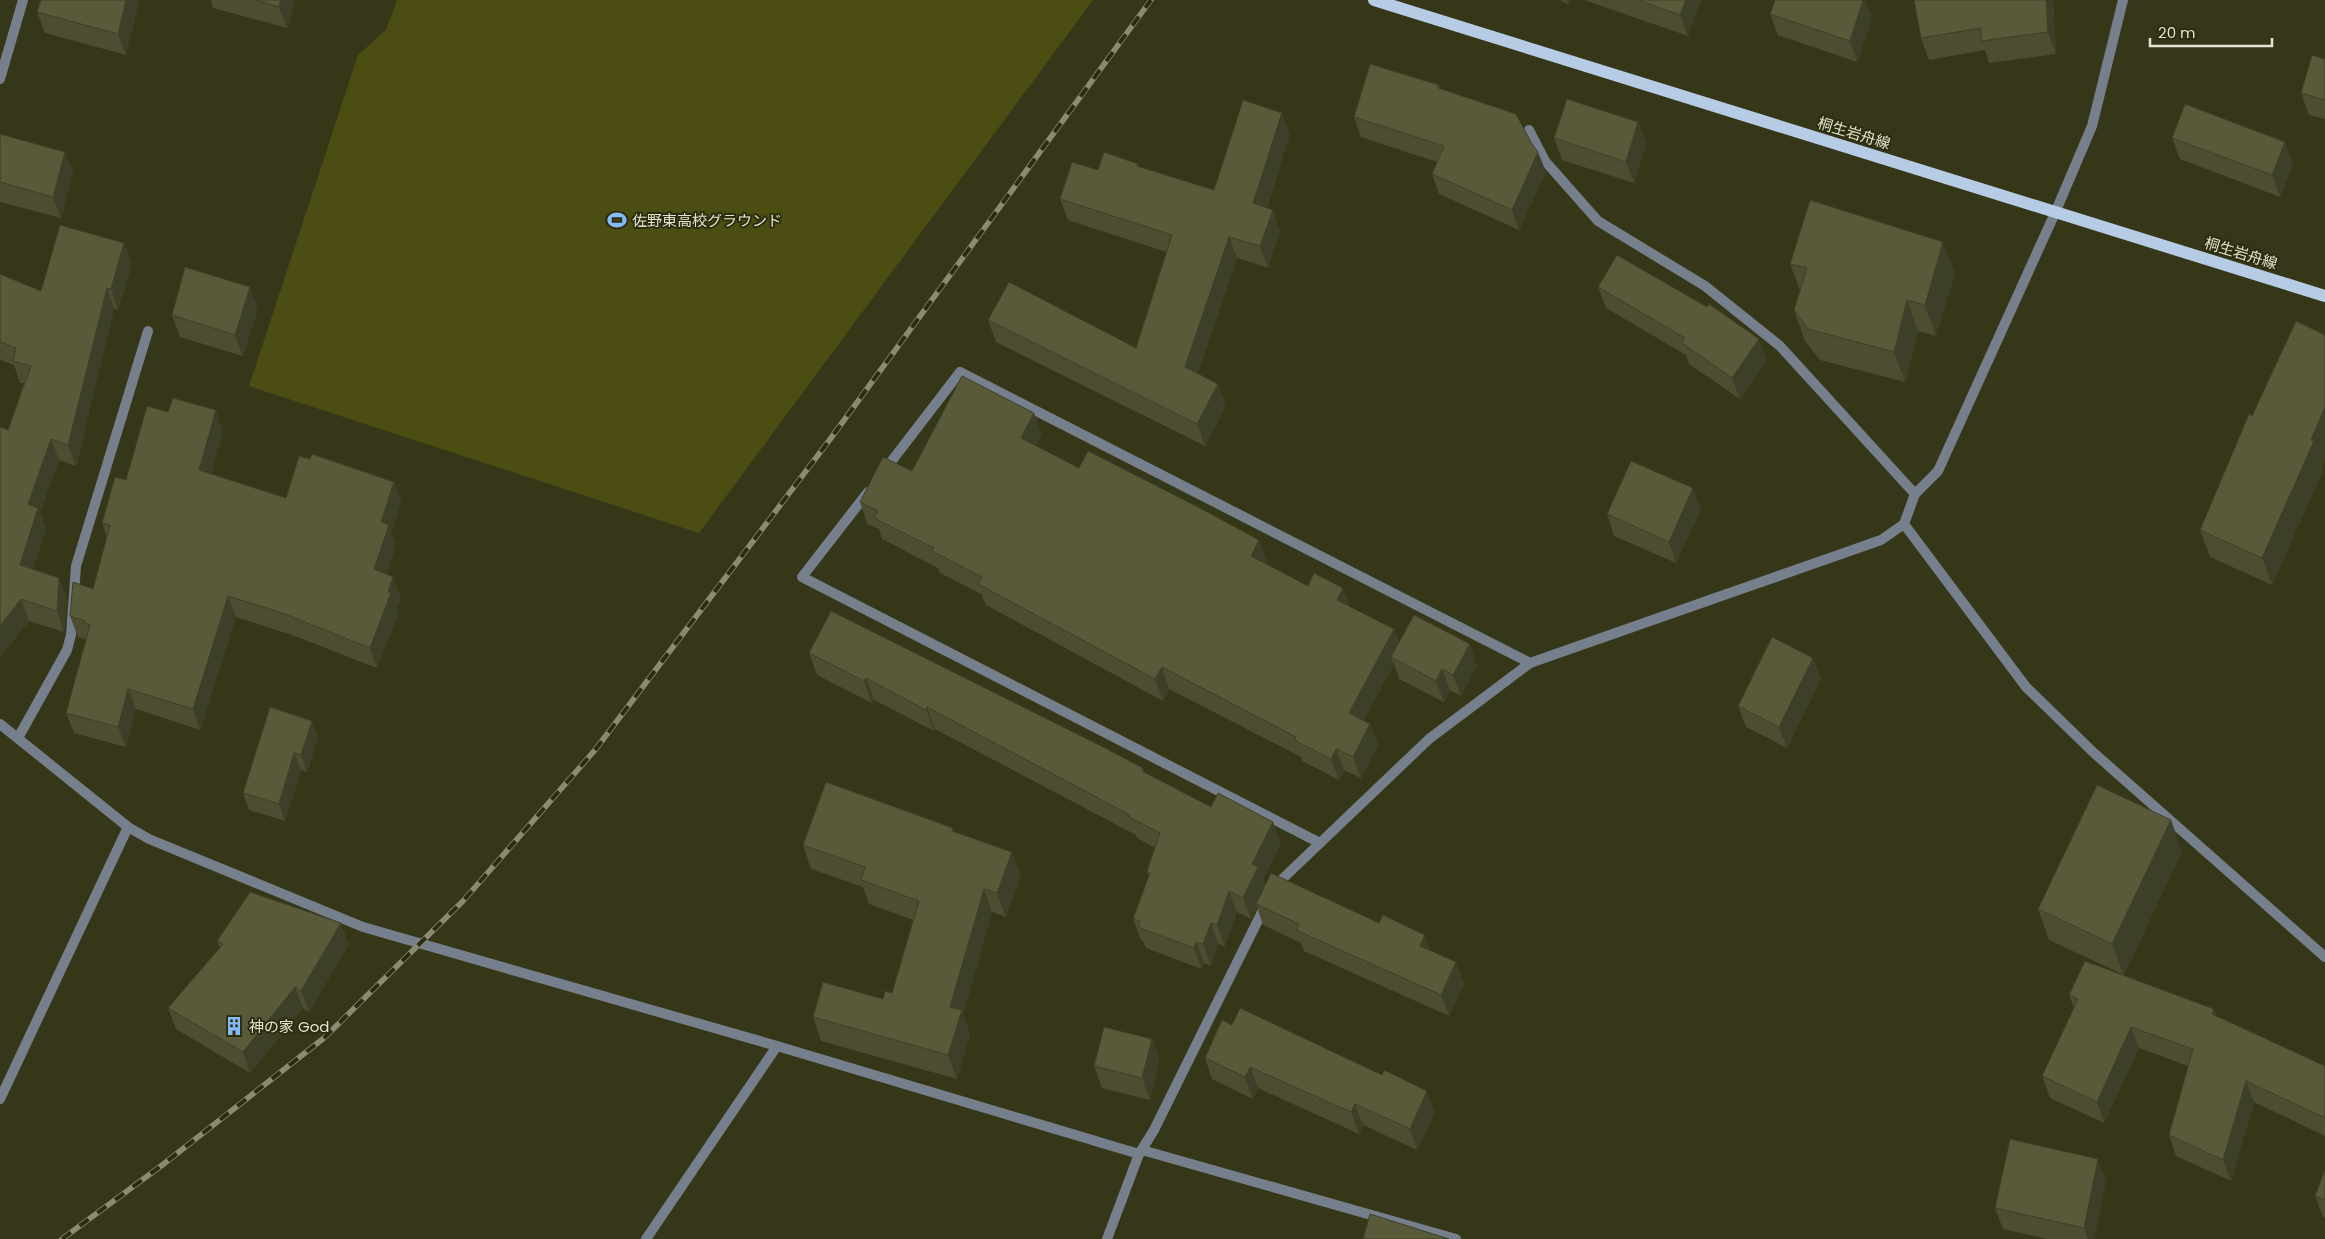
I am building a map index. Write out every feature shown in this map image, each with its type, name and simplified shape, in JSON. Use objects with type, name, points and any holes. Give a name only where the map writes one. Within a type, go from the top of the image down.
[{"type":"main road","name":"桐生岩舟線","points":[[1374,0],[2325,296]]},
{"type":"street","points":[[0,79],[23,0]]},
{"type":"street","points":[[1108,1239],[1140,1152],[1159,1121],[1275,886],[1429,739],[1530,663],[1881,540],[1904,524],[1915,494],[1938,471],[2055,213],[2092,126],[2123,0]]},
{"type":"street","points":[[1529,130],[1545,161],[1598,221],[1705,286],[1780,346],[1915,494]]},
{"type":"street","points":[[18,738],[67,650],[71,635],[76,566],[148,331]]},
{"type":"street","points":[[1320,842],[802,577],[960,372],[1530,663]]},
{"type":"street","points":[[1904,524],[2026,687],[2094,753],[2325,957]]},
{"type":"street","points":[[0,724],[128,827],[150,839],[363,927],[1140,1152],[1456,1239]]},
{"type":"street","points":[[0,1100],[128,827]]},
{"type":"street","points":[[646,1239],[778,1046]]},
{"type":"shaded area","name":"佐野東高校グラウンド","points":[[397,0],[1093,0],[699,533],[249,386],[358,55],[386,30]]},
{"type":"building","points":[[41,0],[126,0],[118,34],[37,12]]},
{"type":"building","points":[[255,0],[281,0],[279,7]]},
{"type":"building","points":[[1638,0],[1686,0],[1680,15]]},
{"type":"building","points":[[1775,0],[1863,0],[1850,41],[1770,14]]},
{"type":"building","points":[[1914,0],[2046,0],[2048,32],[1981,41],[1981,28],[1921,38]]},
{"type":"building","points":[[2312,55],[2325,59],[2325,100],[2301,93]]},
{"type":"building","points":[[1370,64],[1439,85],[1438,88],[1516,114],[1538,152],[1512,210],[1432,174],[1444,146],[1354,117]]},
{"type":"building","points":[[1567,99],[1638,122],[1626,162],[1554,138]]},
{"type":"building","points":[[1243,100],[1282,113],[1253,203],[1273,210],[1260,246],[1229,237],[1185,367],[1218,384],[1197,424],[988,320],[1009,282],[1136,348],[1172,235],[1060,199],[1072,162],[1098,170],[1104,152],[1138,164],[1137,166],[1214,190]]},
{"type":"building","points":[[2185,104],[2285,142],[2272,175],[2172,138]]},
{"type":"building","points":[[0,134],[65,152],[53,197],[0,182]]},
{"type":"building","points":[[1810,200],[1943,242],[1925,305],[1907,300],[1894,352],[1808,329],[1794,310],[1807,268],[1790,264]]},
{"type":"building","points":[[60,225],[124,243],[111,289],[107,288],[68,445],[51,439],[28,504],[38,508],[20,565],[59,578],[57,611],[21,599],[0,626],[0,427],[8,430],[31,366],[13,361],[16,348],[0,342],[0,274],[41,291]]},
{"type":"building","points":[[1617,255],[1707,307],[1709,304],[1759,339],[1732,378],[1682,343],[1685,338],[1598,287]]},
{"type":"building","points":[[185,267],[250,287],[235,335],[172,315]]},
{"type":"building","points":[[2296,321],[2325,335],[2325,407],[2311,440],[2314,441],[2262,558],[2200,530],[2249,414],[2252,416]]},
{"type":"building","points":[[962,376],[1034,413],[1021,438],[1079,468],[1088,451],[1198,507],[1259,540],[1251,556],[1308,586],[1314,573],[1343,588],[1337,600],[1394,629],[1349,713],[1370,724],[1353,757],[1336,749],[1331,759],[1294,740],[1296,737],[1162,667],[1155,679],[978,584],[982,577],[932,551],[934,548],[874,518],[878,511],[860,502],[883,457],[912,471]]},
{"type":"building","points":[[173,398],[216,410],[199,470],[286,498],[299,456],[310,459],[312,454],[394,482],[381,522],[389,525],[374,569],[393,577],[388,592],[391,593],[370,648],[285,614],[228,596],[193,709],[128,689],[118,727],[66,713],[90,625],[84,623],[85,621],[70,616],[73,582],[93,589],[110,525],[102,523],[115,477],[126,480],[147,406],[168,412]]},
{"type":"building","points":[[1631,461],[1693,488],[1669,542],[1607,514]]},
{"type":"building","points":[[831,611],[1107,749],[1143,768],[1142,771],[1211,807],[1218,793],[1273,822],[1252,864],[1258,867],[1243,898],[1229,891],[1217,925],[1211,923],[1203,944],[1196,942],[1194,948],[1138,927],[1140,921],[1133,919],[1150,873],[1147,871],[1160,833],[1129,817],[1130,815],[927,707],[926,710],[866,678],[864,681],[809,653]]},
{"type":"building","points":[[1414,615],[1470,644],[1453,675],[1442,669],[1436,681],[1391,657]]},
{"type":"building","points":[[1772,637],[1813,658],[1779,727],[1738,706]]},
{"type":"building","points":[[270,707],[312,721],[301,755],[294,753],[279,804],[243,793]]},
{"type":"building","points":[[826,782],[953,828],[952,831],[1012,852],[997,893],[984,889],[950,1007],[962,1010],[948,1055],[813,1017],[823,982],[883,999],[885,991],[892,993],[919,901],[861,880],[865,867],[803,845]]},
{"type":"building","points":[[2097,785],[2171,820],[2112,944],[2038,909]]},
{"type":"building","points":[[1271,873],[1379,923],[1383,915],[1425,935],[1420,946],[1456,962],[1441,995],[1296,930],[1299,924],[1256,904]]},
{"type":"building","points":[[250,892],[341,923],[301,991],[295,987],[243,1052],[168,1008],[223,944],[217,941]]},
{"type":"building","points":[[2085,961],[2214,1009],[2212,1014],[2325,1066],[2325,1118],[2246,1081],[2223,1160],[2169,1135],[2193,1049],[2131,1027],[2097,1102],[2042,1076],[2078,999],[2069,995]]},
{"type":"building","points":[[1240,1008],[1382,1075],[1384,1070],[1427,1091],[1410,1129],[1355,1104],[1351,1112],[1250,1067],[1245,1077],[1205,1058],[1222,1020],[1232,1025]]},
{"type":"building","points":[[1104,1027],[1152,1039],[1142,1078],[1094,1066]]},
{"type":"building","points":[[2010,1139],[2098,1159],[2084,1228],[1995,1208]]},
{"type":"building","points":[[2325,1170],[2325,1200],[2315,1196]]},
{"type":"building","points":[[1370,1214],[1449,1239],[1363,1239]]},
{"type":"railway","points":[[62,1239],[161,1166],[324,1038],[463,901],[595,750],[831,438],[1151,0]]},
{"type":"place","name":"佐野東高校グラウンド","points":[[617,220]]},
{"type":"place","name":"神の家 God","points":[[234,1026]]}]
